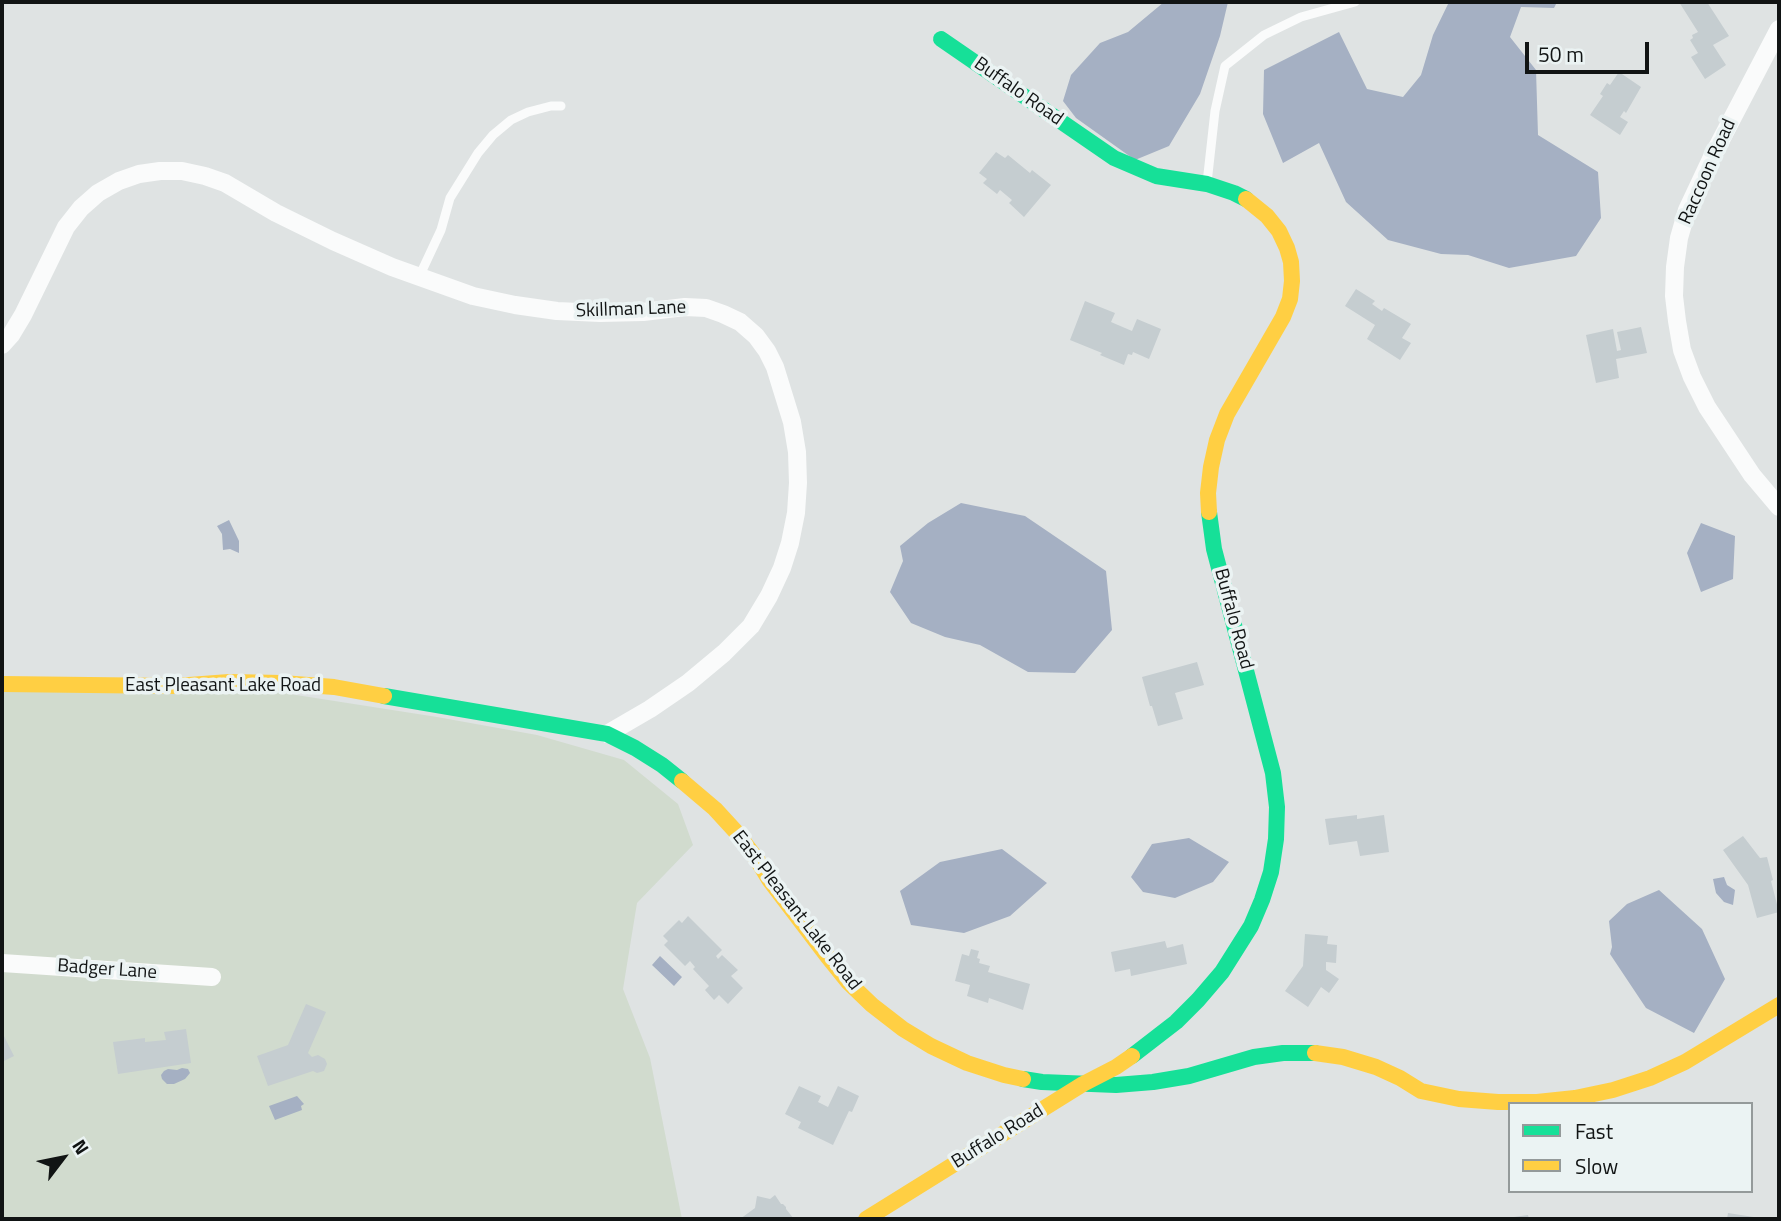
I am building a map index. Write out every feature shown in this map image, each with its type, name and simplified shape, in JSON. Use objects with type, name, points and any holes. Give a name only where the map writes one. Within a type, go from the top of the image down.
[{"type":"street","name":"Raccoon Road","points":[[1779,29],[1687,210],[1679,238],[1674,296],[1682,349],[1692,377],[1707,407],[1752,475],[1779,507]]},
{"type":"street","name":"Buffalo Road","points":[[866,1219],[1083,1084],[1116,1067],[1176,1023],[1222,972],[1251,926],[1271,872],[1276,838],[1277,807],[1273,774],[1214,549],[1209,520],[1209,493],[1217,440],[1227,414],[1283,317],[1290,299],[1291,262],[1287,248],[1279,231],[1252,203],[1234,193],[1207,184],[1156,176],[1114,158],[941,39]]},
{"type":"street","name":"Skillman Lane","points":[[2,345],[23,316],[66,227],[81,208],[98,193],[119,181],[160,171],[181,171],[205,176],[333,241],[473,296],[557,311],[600,313],[685,307],[706,309],[740,323],[756,336],[767,351],[775,367],[792,422],[797,452],[796,513],[782,568],[751,626],[724,653],[688,683],[607,734]]},
{"type":"street","name":"East Pleasant Lake Road","points":[[2,684],[176,686],[229,682],[334,687],[607,734],[662,765],[715,809],[737,833],[848,982],[872,1005],[903,1029],[967,1063],[1004,1075],[1042,1082],[1116,1085],[1153,1083],[1189,1076],[1254,1057],[1314,1053],[1343,1057],[1376,1067],[1421,1091],[1459,1099],[1498,1102],[1549,1101],[1613,1090],[1650,1077],[1695,1056],[1779,1005]]},
{"type":"street","name":"Badger Lane","points":[[2,963],[212,977]]},
{"type":"lane","points":[[1207,184],[1215,111],[1225,66],[1264,35],[1301,17],[1355,2]]},
{"type":"lane","points":[[419,277],[441,230],[450,198],[486,144],[511,120],[528,112],[561,106]]},
{"type":"shaded area","points":[[2,692],[277,692],[537,735],[624,760],[678,804],[693,845],[637,903],[623,989],[650,1058],[682,1219],[2,1219]]},
{"type":"water","points":[[1164,2],[1228,2],[1220,36],[1200,94],[1169,146],[1135,160],[1076,118],[1063,101],[1071,75],[1100,43],[1128,32]]},
{"type":"water","points":[[1449,2],[1557,2],[1554,8],[1521,7],[1510,37],[1536,70],[1538,135],[1598,172],[1601,218],[1576,256],[1509,268],[1468,255],[1441,254],[1388,240],[1346,202],[1319,143],[1283,163],[1263,114],[1264,70],[1339,32],[1367,89],[1403,97],[1421,75],[1433,35]]},
{"type":"water","points":[[961,503],[1025,516],[1106,571],[1112,630],[1075,673],[1028,672],[980,645],[945,637],[911,623],[890,592],[903,561],[900,546],[928,523]]},
{"type":"water","points":[[229,520],[239,541],[239,553],[230,549],[223,550],[222,534],[217,526]]},
{"type":"water","points":[[1701,523],[1735,536],[1733,579],[1701,592],[1687,553]]},
{"type":"water","points":[[1189,838],[1229,862],[1213,882],[1175,898],[1143,892],[1131,877],[1152,844]]},
{"type":"water","points":[[1002,849],[1047,883],[1010,916],[964,933],[911,925],[900,891],[940,862]]},
{"type":"water","points":[[1724,877],[1727,885],[1735,890],[1733,905],[1724,902],[1716,893],[1713,879]]},
{"type":"water","points":[[1659,890],[1702,929],[1725,979],[1694,1033],[1646,1008],[1610,954],[1612,947],[1609,921],[1627,904]]},
{"type":"water","points":[[660,956],[682,977],[674,986],[652,965]]},
{"type":"water","points":[[188,1069],[190,1073],[185,1079],[167,1084],[162,1079],[164,1071]]},
{"type":"water","points":[[297,1096],[304,1104],[301,1106],[302,1110],[275,1120],[269,1106]]},
{"type":"building","points":[[1679,2],[1707,2],[1729,36],[1713,45],[1726,65],[1705,79],[1691,57],[1698,53],[1690,40],[1692,35],[1698,32]]},
{"type":"building","points":[[1619,72],[1641,87],[1626,113],[1624,111],[1620,117],[1628,122],[1620,135],[1590,115],[1603,96],[1600,94],[1607,83],[1610,85]]},
{"type":"building","points":[[996,152],[1005,158],[1008,155],[1030,173],[1032,170],[1051,185],[1024,217],[1009,203],[1012,200],[1000,190],[997,194],[983,183],[987,179],[979,173]]},
{"type":"building","points":[[1356,289],[1375,301],[1372,304],[1382,311],[1384,308],[1411,324],[1402,338],[1411,343],[1400,360],[1367,339],[1375,325],[1345,306]]},
{"type":"building","points":[[1085,301],[1115,313],[1111,322],[1132,331],[1137,319],[1161,329],[1149,359],[1133,352],[1132,355],[1128,354],[1124,365],[1070,340]]},
{"type":"building","points":[[1641,327],[1647,353],[1616,359],[1619,378],[1596,383],[1586,335],[1613,329],[1617,351],[1621,350],[1617,332]]},
{"type":"building","points":[[1197,662],[1204,685],[1175,693],[1183,719],[1158,726],[1142,677]]},
{"type":"building","points":[[1357,815],[1357,819],[1384,815],[1389,852],[1360,856],[1357,841],[1329,845],[1325,819]]},
{"type":"building","points":[[1743,836],[1760,858],[1767,857],[1779,912],[1757,918],[1748,885],[1723,850]]},
{"type":"building","points":[[688,916],[722,950],[716,956],[718,959],[722,955],[738,970],[731,976],[743,988],[728,1004],[719,995],[714,1000],[705,990],[709,986],[693,969],[695,967],[690,961],[685,966],[664,945],[668,941],[663,936],[679,920],[682,923]]},
{"type":"building","points":[[1305,934],[1328,936],[1327,944],[1337,945],[1336,963],[1326,962],[1326,970],[1339,979],[1329,993],[1321,987],[1308,1007],[1285,991],[1303,966]]},
{"type":"building","points":[[1165,941],[1167,948],[1183,944],[1187,964],[1131,976],[1130,969],[1115,972],[1111,952]]},
{"type":"building","points":[[971,949],[979,951],[979,963],[990,966],[988,972],[1030,984],[1023,1010],[989,998],[988,1003],[967,996],[970,985],[955,981],[962,954],[969,956]]},
{"type":"building","points":[[306,1004],[326,1012],[308,1053],[312,1057],[318,1055],[325,1059],[327,1064],[324,1071],[313,1071],[268,1086],[257,1056],[288,1045]]},
{"type":"building","points":[[186,1029],[191,1063],[118,1074],[113,1042],[145,1038],[145,1042],[166,1040],[164,1032]]},
{"type":"building","points":[[2,1032],[14,1056],[2,1062]]},
{"type":"building","points":[[799,1086],[821,1096],[818,1102],[828,1107],[838,1086],[859,1096],[833,1145],[798,1128],[801,1122],[785,1114]]},
{"type":"building","points":[[775,1195],[794,1219],[740,1219],[755,1208],[757,1196],[770,1199]]},
{"type":"building","points":[[1728,1213],[1760,1218],[1760,1219],[1727,1219]]},
{"type":"building","points":[[1528,1215],[1529,1219],[1507,1218]]},
{"type":"traffic: fast","points":[[941,39],[1114,158],[1156,176],[1207,184],[1246,199]]},
{"type":"traffic: fast","points":[[1132,1056],[1176,1022],[1222,972],[1251,926],[1262,900],[1271,872],[1276,839],[1277,807],[1273,773],[1214,549],[1209,512]]},
{"type":"traffic: fast","points":[[384,696],[607,734],[635,748],[682,781]]},
{"type":"traffic: fast","points":[[1023,1079],[1116,1085],[1153,1082],[1189,1076],[1254,1057],[1315,1053]]},
{"type":"traffic: slow","points":[[1209,512],[1208,493],[1217,440],[1227,414],[1283,317],[1290,299],[1291,262],[1287,248],[1279,231],[1267,216],[1246,199]]},
{"type":"traffic: slow","points":[[2,684],[176,686],[229,682],[282,683],[334,687],[384,696]]},
{"type":"traffic: slow","points":[[682,781],[715,809],[737,833],[827,956],[848,982],[872,1005],[931,1046],[967,1063],[1023,1079]]},
{"type":"traffic: slow","points":[[1315,1053],[1343,1057],[1376,1067],[1421,1091],[1459,1099],[1537,1102],[1613,1090],[1650,1078],[1685,1062],[1779,1005]]},
{"type":"traffic: slow","points":[[866,1219],[1132,1056]]}]
